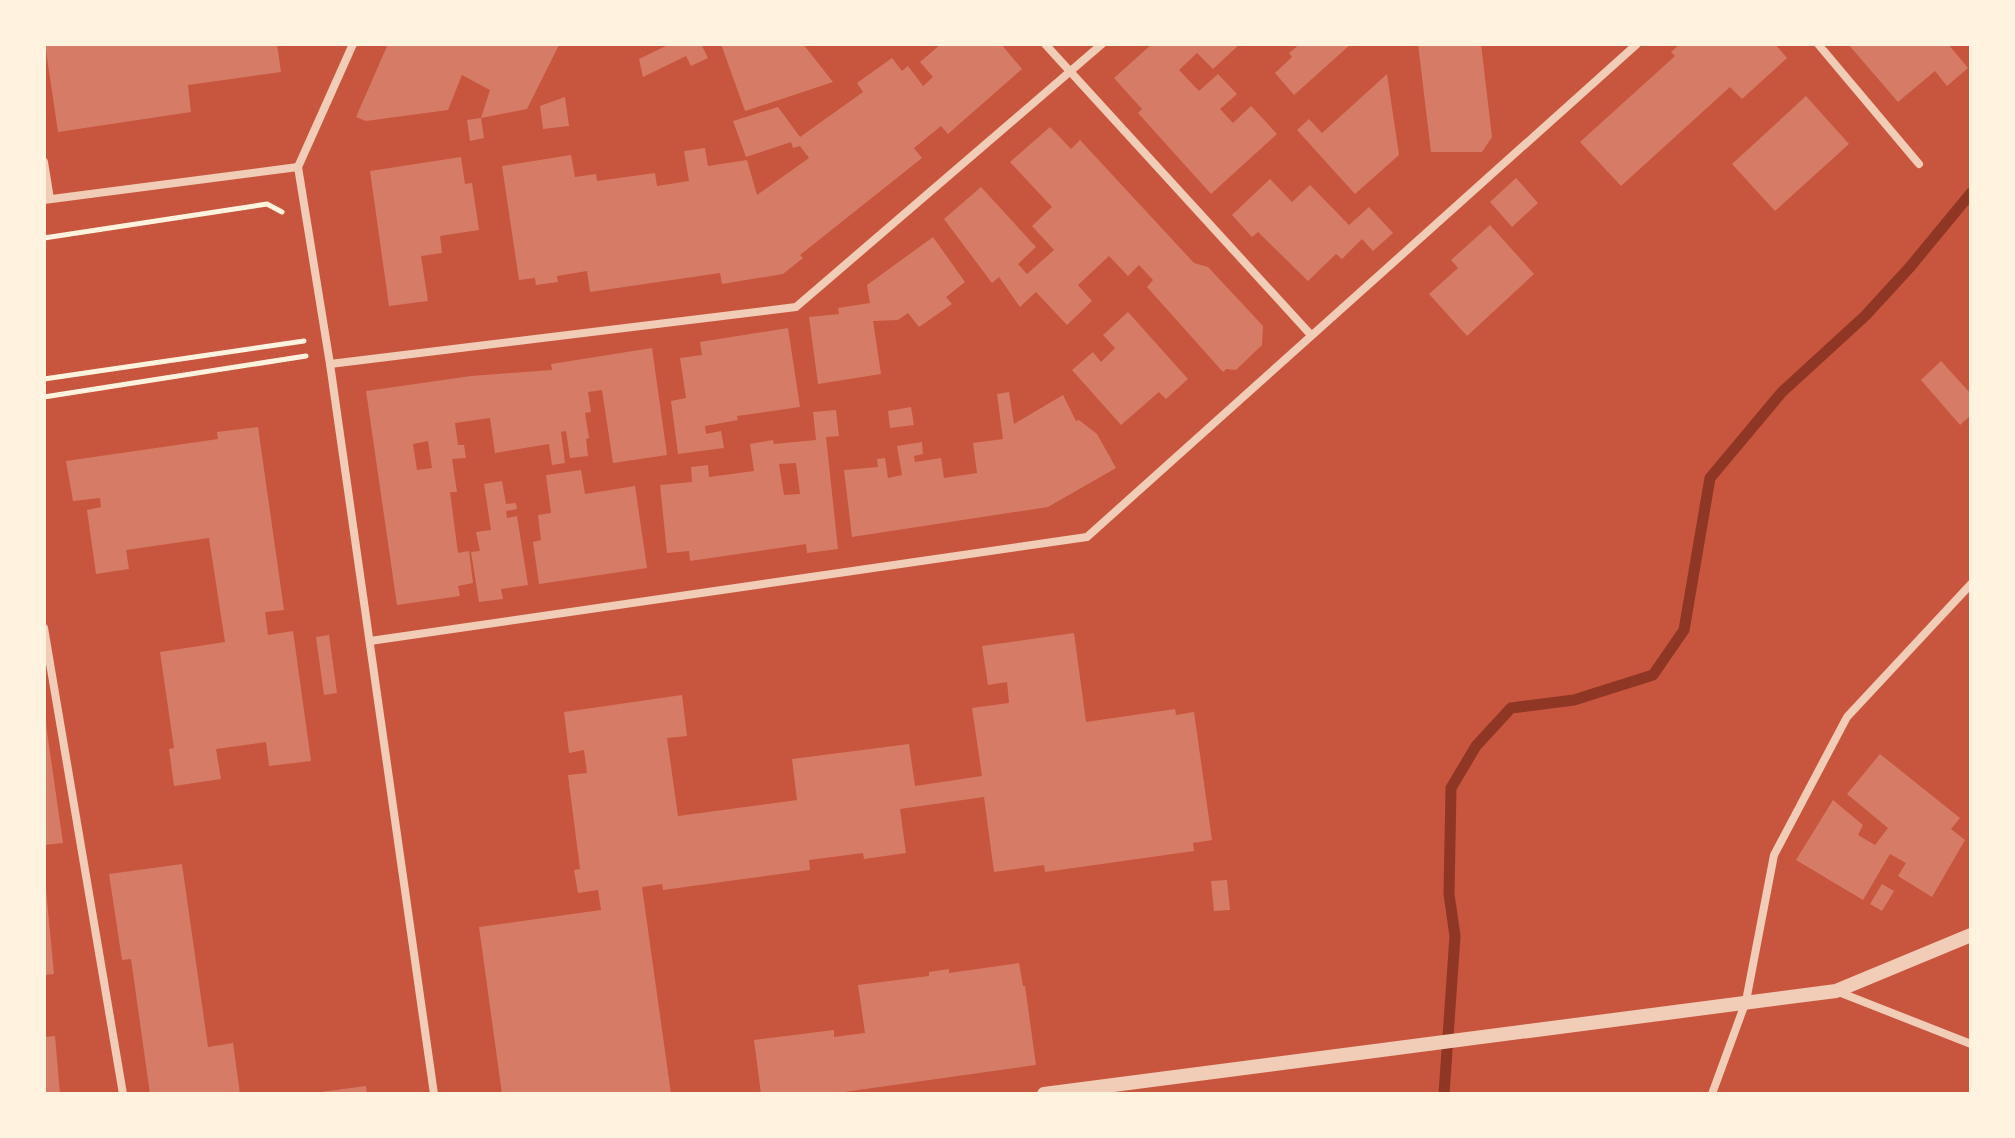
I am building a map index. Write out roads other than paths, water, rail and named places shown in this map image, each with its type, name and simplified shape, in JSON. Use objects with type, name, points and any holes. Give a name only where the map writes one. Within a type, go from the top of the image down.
[{"type":"street","points":[[353,44],[298,167],[330,364],[434,1094]]},
{"type":"street","points":[[1045,44],[1311,335]]},
{"type":"street","points":[[330,364],[796,307],[1102,44]]},
{"type":"street","points":[[370,641],[1087,537],[1637,44]]},
{"type":"street","points":[[1818,44],[1919,164]]},
{"type":"street","points":[[44,162],[47,199],[298,167]]},
{"type":"street","points":[[1712,1094],[1746,1001],[1774,855],[1847,717],[1971,584]]},
{"type":"street","points":[[44,628],[123,1094]]},
{"type":"street","points":[[1044,1094],[1836,991],[1971,935]]},
{"type":"street","points":[[1836,991],[1971,1044]]},
{"type":"waterway","points":[[1444,1094],[1455,936],[1449,894],[1451,788],[1476,746],[1511,708],[1574,700],[1653,675],[1684,630],[1710,478],[1782,392],[1865,316],[1910,267],[1971,193]]}]
